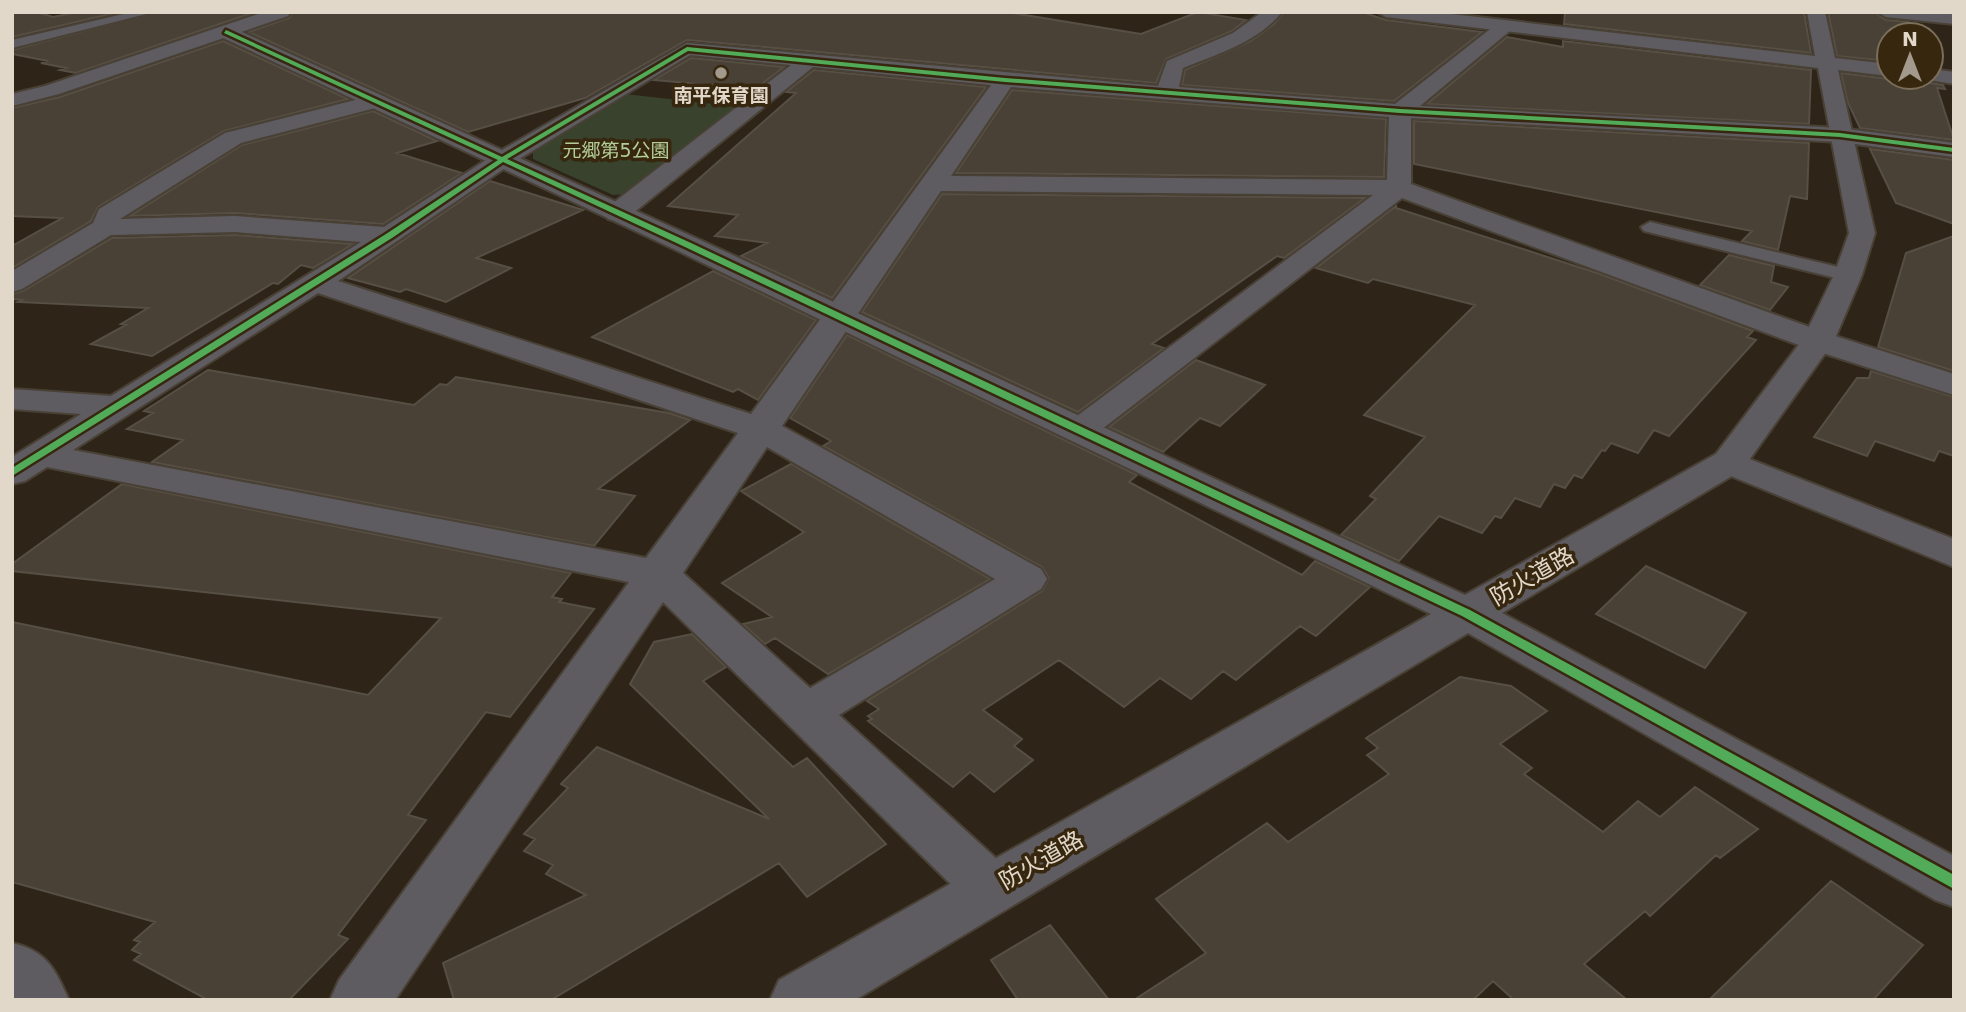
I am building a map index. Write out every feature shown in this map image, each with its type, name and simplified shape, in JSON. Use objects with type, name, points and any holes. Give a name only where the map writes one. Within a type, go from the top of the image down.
[{"type":"street","points":[[12,100],[52,90],[282,12]]},
{"type":"street","points":[[1167,92],[1174,65],[1226,42],[1266,20],[1273,12]]},
{"type":"street","points":[[1386,12],[1875,68]]},
{"type":"street","name":"防火道路","points":[[800,1000],[1729,462],[1818,341],[1848,275],[1862,233],[1816,12]]},
{"type":"street","points":[[1886,12],[1954,19]]},
{"type":"street","points":[[1399,188],[1401,111],[1505,26]]},
{"type":"street","points":[[226,32],[1081,429],[1466,614],[1954,883]]},
{"type":"street","points":[[27,464],[316,283],[503,159],[687,49],[1005,80],[1401,111],[1840,135],[1954,150]]},
{"type":"street","points":[[617,213],[809,61]]},
{"type":"street","points":[[360,1000],[1005,80]]},
{"type":"street","points":[[105,227],[108,215],[233,138],[375,101]]},
{"type":"street","points":[[933,183],[1399,188],[1818,341],[1954,385]]},
{"type":"street","points":[[1081,429],[1399,188]]},
{"type":"street","points":[[12,283],[105,227],[236,224],[389,236]]},
{"type":"street","points":[[316,283],[761,429],[1026,579],[808,712]]},
{"type":"street","points":[[12,399],[118,407]]},
{"type":"street","points":[[1729,462],[1954,554]]},
{"type":"street","points":[[27,464],[659,574],[808,712],[992,889]]},
{"type":"street","points":[[12,970],[20,972],[39,1000]]},
{"type":"lane","points":[[12,44],[148,12]]},
{"type":"lane","points":[[1650,227],[1848,275]]},
{"type":"green space","name":"元郷第5公園","points":[[625,94],[740,107],[626,194],[613,195],[533,159],[533,152]]},
{"type":"building","points":[[12,12],[37,12],[53,17],[78,12],[119,12],[12,37]]},
{"type":"building","points":[[156,12],[255,12],[76,73],[41,63],[48,61],[12,54],[12,50]]},
{"type":"building","points":[[293,12],[1006,12],[1141,34],[1198,12],[1246,20],[1232,31],[1166,59],[1156,83],[687,40],[585,98],[468,132],[249,32],[289,18]]},
{"type":"building","points":[[1284,12],[1362,12],[1386,20],[1482,32],[1394,101],[1182,85],[1185,70],[1251,41],[1274,24]]},
{"type":"building","points":[[1565,12],[1804,12],[1811,53],[1564,24]]},
{"type":"building","points":[[1828,12],[1874,12],[1886,20],[1898,21],[1875,21],[1875,60],[1837,56]]},
{"type":"building","points":[[1507,37],[1563,47],[1563,41],[1811,70],[1809,124],[1427,104]]},
{"type":"building","points":[[223,41],[348,99],[224,131],[98,207],[91,221],[12,268],[12,246],[62,218],[12,216],[12,108],[60,97]]},
{"type":"building","points":[[691,58],[784,67],[755,89],[654,80]]},
{"type":"building","points":[[814,70],[986,87],[832,298],[741,256],[767,243],[715,236],[738,215],[668,206],[796,93],[786,92]]},
{"type":"building","points":[[1841,73],[1875,77],[1875,91],[1938,91],[1954,140],[1860,128],[1848,103]]},
{"type":"building","points":[[1012,90],[1386,119],[1384,177],[956,173]]},
{"type":"building","points":[[373,111],[437,141],[397,153],[462,173],[383,224],[235,213],[130,216],[242,145]]},
{"type":"building","points":[[1414,121],[1809,143],[1807,199],[1790,196],[1778,250],[1742,241],[1752,231],[1414,164]]},
{"type":"building","points":[[1870,149],[1954,160],[1954,224],[1896,203]]},
{"type":"building","points":[[490,181],[583,210],[476,258],[511,268],[446,302],[406,289],[400,292],[348,278]]},
{"type":"building","points":[[942,194],[1365,198],[1284,258],[1277,256],[1152,344],[1164,348],[1078,412],[862,312]]},
{"type":"building","points":[[1396,206],[1600,274],[1753,331],[1747,337],[1756,340],[1669,436],[1654,430],[1638,453],[1611,443],[1605,451],[1602,450],[1582,478],[1574,475],[1565,488],[1554,484],[1540,507],[1515,498],[1501,518],[1495,516],[1482,533],[1439,516],[1399,561],[1341,535],[1376,499],[1370,496],[1425,437],[1364,415],[1475,305],[1373,279],[1368,283],[1316,268]]},
{"type":"building","points":[[235,235],[353,244],[313,268],[301,265],[278,284],[273,283],[152,356],[91,344],[126,325],[121,324],[148,308],[18,302],[22,300],[12,299],[12,294],[23,291],[112,238]]},
{"type":"building","points":[[1954,236],[1954,371],[1878,347],[1906,253]]},
{"type":"building","points":[[1729,255],[1774,266],[1771,282],[1788,287],[1770,310],[1700,285]]},
{"type":"building","points":[[713,271],[816,320],[758,400],[738,389],[733,392],[592,337]]},
{"type":"building","points":[[847,335],[1137,475],[1129,482],[1302,575],[1315,561],[1370,587],[1316,636],[1300,626],[1236,680],[1223,671],[1191,699],[1160,678],[1124,707],[1059,660],[983,710],[1022,739],[1014,746],[1033,760],[994,792],[970,772],[953,787],[868,721],[872,719],[868,716],[879,709],[867,701],[1042,591],[1049,578],[1042,567],[823,446],[831,441],[790,418]]},
{"type":"building","points":[[1196,360],[1265,385],[1220,426],[1200,418],[1163,452],[1109,427]]},
{"type":"building","points":[[208,370],[414,405],[440,384],[447,385],[456,377],[669,413],[690,420],[598,489],[635,496],[594,546],[152,462],[183,440],[127,429],[153,413],[144,411]]},
{"type":"building","points":[[1871,371],[1954,397],[1954,456],[1939,451],[1934,461],[1875,441],[1867,456],[1814,437],[1857,378],[1869,378]]},
{"type":"building","points":[[791,464],[990,579],[828,674],[775,638],[765,644],[743,624],[772,617],[722,583],[804,532],[741,491]]},
{"type":"building","points":[[122,484],[571,573],[552,597],[562,599],[559,602],[594,609],[510,717],[486,712],[408,815],[426,820],[338,935],[348,939],[289,1000],[208,1000],[134,960],[141,954],[132,950],[140,942],[134,940],[155,922],[12,882],[12,622],[368,695],[441,618],[12,571],[12,564]]},
{"type":"building","points":[[1646,566],[1746,613],[1705,668],[1596,614]]},
{"type":"building","points":[[692,634],[726,667],[703,681],[793,767],[807,758],[886,844],[807,897],[779,863],[551,1000],[454,1000],[443,963],[586,895],[546,874],[553,865],[524,851],[535,839],[524,834],[568,788],[561,784],[597,747],[769,819],[630,684],[654,642]]},
{"type":"building","points":[[1460,677],[1511,686],[1547,711],[1500,744],[1532,768],[1524,774],[1603,832],[1638,801],[1660,817],[1695,787],[1758,829],[1720,858],[1716,855],[1650,916],[1645,911],[1584,964],[1627,1000],[1514,1000],[1493,981],[1473,1000],[1134,1000],[1206,953],[1156,899],[1267,823],[1288,842],[1389,774],[1367,755],[1378,748],[1366,738]]},
{"type":"building","points":[[1831,881],[1923,945],[1873,1000],[1709,1000]]},
{"type":"building","points":[[1050,925],[1109,1000],[1018,1000],[991,960]]},
{"type":"cycle path","points":[[226,32],[688,245],[1466,613],[1954,883]]},
{"type":"cycle path","points":[[12,473],[389,236],[503,159],[687,49],[1005,80],[1400,111],[1840,135],[1954,150]]},
{"type":"place","name":"南平保育園","points":[[721,73]]}]
